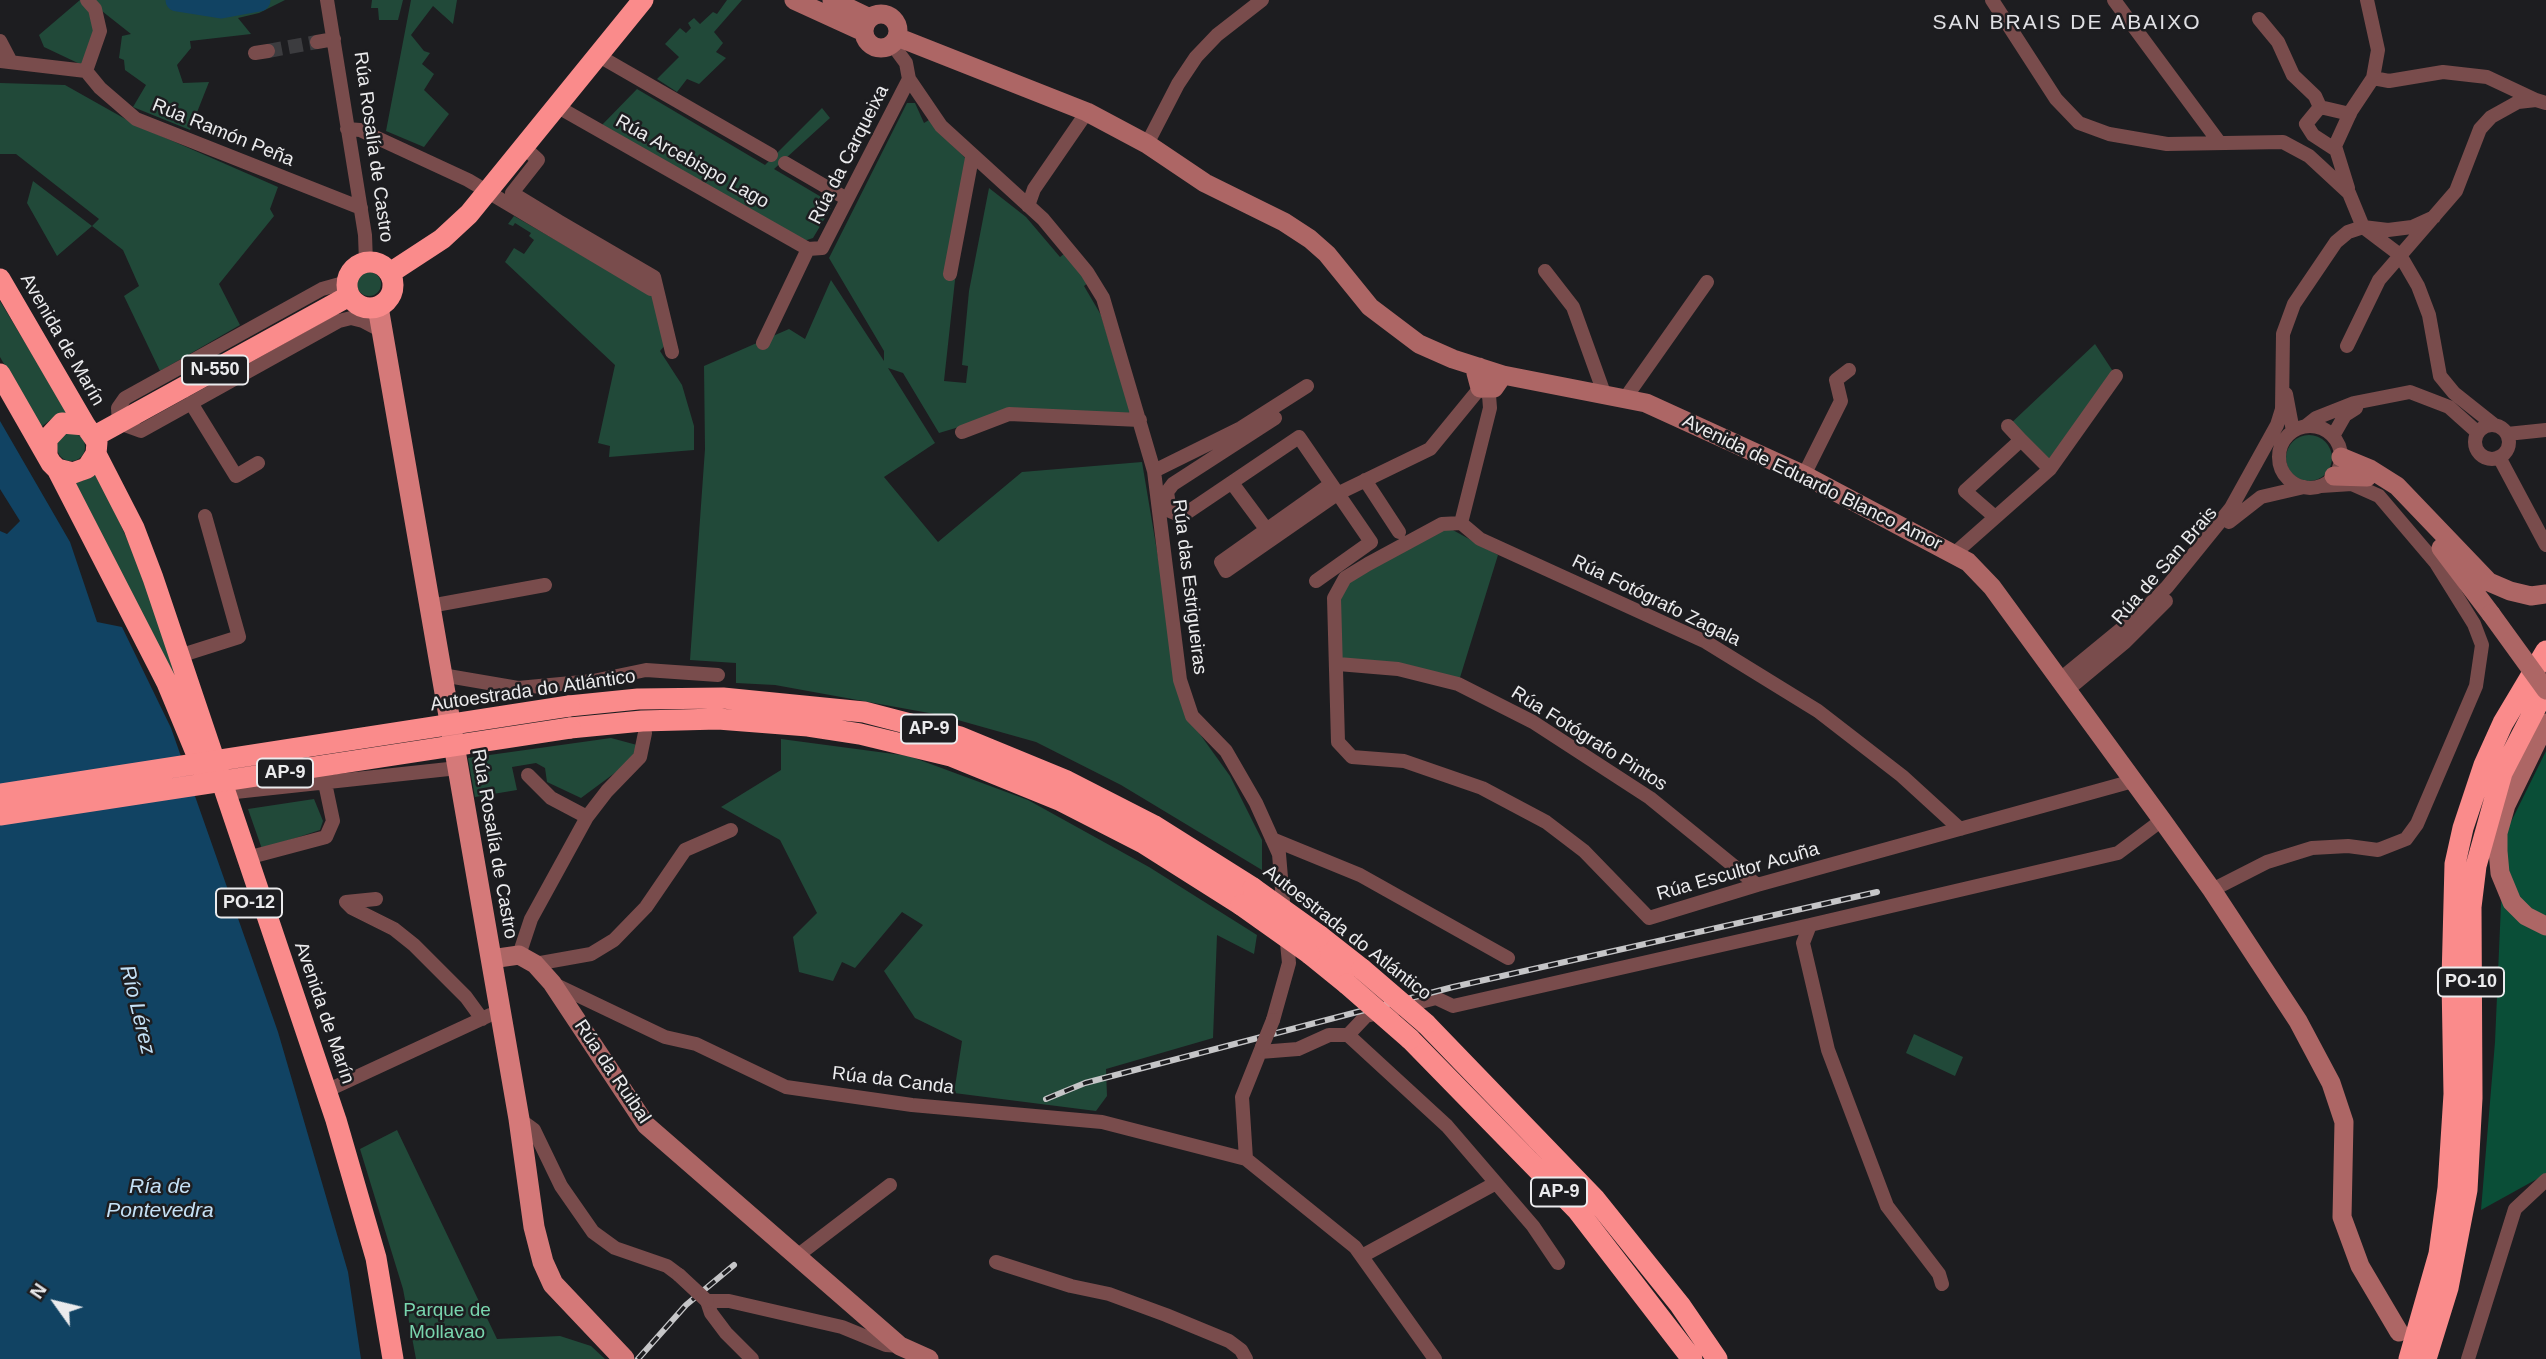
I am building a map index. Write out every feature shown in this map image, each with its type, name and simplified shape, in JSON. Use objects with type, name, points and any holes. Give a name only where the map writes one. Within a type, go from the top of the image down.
[{"type":"highway","points":[[348,289],[358,305],[377,307],[392,293],[390,273],[442,239],[488,191],[643,0]]},
{"type":"highway","name":"Rúa Rosalía de Castro","points":[[348,289],[353,269],[366,262],[380,264],[390,273]]},
{"type":"highway","name":"Avenida de Marín","points":[[0,279],[92,438],[134,528],[326,1091],[376,1258],[393,1359]]},
{"type":"highway","name":"N-550","points":[[92,438],[311,317],[348,289]]},
{"type":"highway","name":"Avenida de Marín","points":[[0,374],[52,462],[167,683],[210,787],[337,1169],[368,1286],[379,1359]]},
{"type":"highway","points":[[70,421],[92,438],[93,462],[80,472],[65,472],[52,462],[47,439],[56,426],[70,421]]},
{"type":"highway","name":"PO-10","points":[[2407,1334],[2439,1254],[2448,1188],[2454,1094],[2452,979],[2455,864],[2463,828],[2484,765],[2503,723],[2544,656]]},
{"type":"highway","name":"PO-10","points":[[2426,1359],[2448,1288],[2467,1190],[2472,1098],[2471,907],[2476,866],[2502,773],[2546,689]]},
{"type":"highway","name":"Autoestrada do Atlántico","points":[[0,794],[569,706],[638,699],[723,698],[864,712],[960,737],[1067,781],[1153,825],[1355,976],[1595,1199],[1680,1305],[1717,1359]]},
{"type":"highway","name":"Autoestrada do Atlántico","points":[[0,815],[570,728],[642,721],[705,720],[782,724],[860,734],[950,756],[1059,800],[1247,896]]},
{"type":"highway","name":"Autoestrada do Atlántico","points":[[1418,1032],[1578,1211],[1692,1359]]},
{"type":"highway","points":[[1680,1305],[1713,1333],[1732,1359]]},
{"type":"highway","points":[[2407,1334],[2408,1359]]},
{"type":"main road","name":"Rúa Rosalía de Castro","points":[[377,307],[491,959],[490,1015],[519,1119],[534,1227],[543,1262],[559,1292],[618,1353]]},
{"type":"street","points":[[0,41],[6,62],[86,71],[100,31],[94,9],[87,0]]},
{"type":"street","name":"Rúa Rosalía de Castro","points":[[327,0],[361,208],[366,262]]},
{"type":"street","points":[[794,0],[867,25]]},
{"type":"street","points":[[832,0],[867,25],[872,46],[883,48],[895,40],[897,26],[891,18],[881,14],[867,25]]},
{"type":"street","points":[[1147,144],[1196,57],[1217,35],[1262,0]]},
{"type":"street","points":[[1992,0],[2056,99],[2079,123],[2109,135],[2167,144],[2283,142],[2309,156],[2349,194]]},
{"type":"street","points":[[2114,0],[2219,142]]},
{"type":"street","points":[[2367,0],[2378,50],[2373,78],[2350,114],[2336,150],[2349,194],[2364,227],[2400,256],[2418,286],[2429,315],[2440,376],[2454,393],[2507,434],[2546,430]]},
{"type":"street","points":[[2259,19],[2278,42],[2293,75],[2315,96],[2320,107]]},
{"type":"street","name":"Rúa Rosalía de Castro","points":[[317,42],[334,38]]},
{"type":"street","name":"Avenida de Eduardo Blanco Amor","points":[[895,40],[1087,112],[1147,144],[1205,183],[1310,239],[1327,254],[1370,307],[1419,344],[1479,368],[1570,390],[1626,397],[1804,475],[1968,562],[1992,587],[2162,820],[2280,991],[2331,1083],[2344,1122],[2342,1217],[2360,1266],[2407,1334]]},
{"type":"street","name":"Rúa das Estrigueiras","points":[[895,40],[906,63],[909,79],[941,126],[972,158],[1028,206],[1066,246],[1103,298],[1154,471],[1180,680],[1192,716],[1226,751],[1256,803],[1279,854],[1289,963],[1273,1020],[1242,1097],[1246,1159]]},
{"type":"street","points":[[599,56],[771,155]]},
{"type":"street","name":"Rúa Ramón Peña","points":[[86,71],[100,88],[136,119],[361,208]]},
{"type":"street","points":[[2373,78],[2389,81],[2444,72],[2487,76],[2541,101]]},
{"type":"street","name":"Rúa da Carqueixa","points":[[815,249],[847,199],[909,79]]},
{"type":"street","points":[[2347,346],[2379,280],[2456,191],[2480,128],[2491,117],[2518,102],[2541,101]]},
{"type":"street","name":"Rúa Arcebispo Lago","points":[[558,107],[815,249]]},
{"type":"street","points":[[2320,107],[2350,114]]},
{"type":"street","points":[[2320,107],[2306,124],[2313,135],[2336,150]]},
{"type":"street","points":[[1028,206],[1034,189],[1087,112]]},
{"type":"street","points":[[2192,143],[2205,123]]},
{"type":"street","points":[[347,129],[380,139],[488,191],[651,289]]},
{"type":"street","points":[[525,148],[538,160],[512,193],[654,277],[672,352]]},
{"type":"street","points":[[950,274],[972,158]]},
{"type":"street","points":[[785,163],[847,199]]},
{"type":"street","points":[[2364,227],[2388,230],[2412,227],[2434,217]]},
{"type":"street","points":[[558,221],[573,241]]},
{"type":"street","name":"Rúa de San Brais","points":[[2231,508],[2277,425],[2284,378],[2283,334],[2294,304],[2336,242],[2348,232],[2364,227]]},
{"type":"street","points":[[763,343],[815,249]]},
{"type":"street","points":[[1545,271],[1573,307],[1604,393]]},
{"type":"street","points":[[1626,397],[1707,282]]},
{"type":"street","name":"N-550","points":[[119,423],[118,408],[125,398],[322,289],[348,289]]},
{"type":"street","points":[[307,339],[311,317]]},
{"type":"street","points":[[119,423],[141,431],[339,321],[351,318],[382,331]]},
{"type":"street","points":[[1461,523],[1490,408],[1489,395],[1480,388],[1476,378],[1479,368]]},
{"type":"street","points":[[1804,475],[1841,401],[1836,380],[1849,370]]},
{"type":"street","points":[[1232,483],[1269,534],[1334,489],[1365,480],[1430,449],[1480,388],[1494,387],[1503,374]]},
{"type":"street","points":[[1955,553],[2050,469],[2116,376]]},
{"type":"street","name":"Rúa de San Brais","points":[[2284,378],[2300,429]]},
{"type":"street","points":[[1154,471],[1241,428],[1307,386]]},
{"type":"street","points":[[2477,432],[2438,401],[2410,392],[2390,394],[2354,403],[2316,418],[2281,448],[2281,468],[2286,477],[2304,487],[2362,475],[2375,479],[2406,506],[2445,553],[2546,689]]},
{"type":"street","points":[[2333,436],[2345,415],[2390,394]]},
{"type":"street","points":[[191,403],[236,475],[258,463]]},
{"type":"street","points":[[962,432],[1009,414],[1140,420]]},
{"type":"street","points":[[1275,418],[1173,484],[1167,492],[1170,511],[1182,516],[1299,437],[1371,542],[1316,581]]},
{"type":"street","points":[[2493,424],[2477,432],[2474,443],[2478,453],[2488,459],[2499,457],[2509,444],[2507,434]]},
{"type":"street","points":[[2008,426],[2050,469]]},
{"type":"street","points":[[2300,429],[2316,427],[2333,436],[2341,457],[2382,475],[2397,486],[2489,582],[2510,592],[2531,596],[2546,594]]},
{"type":"street","points":[[1995,517],[1965,491],[2021,440]]},
{"type":"street","name":"Rúa de San Brais","points":[[2062,686],[2167,587],[2281,448]]},
{"type":"street","points":[[2328,481],[2341,457]]},
{"type":"street","points":[[2499,457],[2546,545]]},
{"type":"street","points":[[1365,480],[1399,532]]},
{"type":"street","points":[[2212,890],[2267,862],[2312,848],[2348,846],[2378,850],[2406,839],[2417,824],[2476,686],[2482,645],[2474,624],[2436,563],[2379,496],[2352,484],[2328,481]]},
{"type":"street","name":"Rúa de San Brais","points":[[2062,686],[2149,619],[2237,513],[2261,497],[2304,487]]},
{"type":"street","points":[[179,656],[239,637],[205,516]]},
{"type":"street","name":"Rúa Escultor Acuña","points":[[1461,523],[1442,524],[1345,578],[1334,598],[1338,664],[1338,742],[1352,757],[1404,761],[1482,788],[1546,822],[1584,850],[1649,918],[1757,885],[2133,781]]},
{"type":"street","name":"Rúa Fotógrafo Zagala","points":[[1461,523],[1480,540],[1716,648],[1818,711],[1902,776],[1960,829]]},
{"type":"street","points":[[430,606],[545,585]]},
{"type":"street","name":"Rúa Fotógrafo Pintos","points":[[1338,664],[1398,669],[1458,684],[1533,722],[1650,798],[1757,885]]},
{"type":"street","points":[[442,675],[518,688],[593,681],[646,670],[718,675]]},
{"type":"street","points":[[2546,723],[2506,805],[2498,833],[2498,851],[2500,873],[2512,902],[2526,916],[2546,926]]},
{"type":"street","points":[[525,956],[531,919],[587,817],[607,791],[640,757],[645,733]]},
{"type":"street","points":[[226,793],[458,768]]},
{"type":"street","points":[[528,775],[551,797],[587,817]]},
{"type":"street","points":[[247,858],[326,837],[333,821],[325,783]]},
{"type":"street","points":[[1348,1035],[1366,1016],[1436,998],[1454,1006],[2118,853],[2162,820]]},
{"type":"street","points":[[491,959],[591,954],[614,940],[646,907],[685,850],[731,830]]},
{"type":"street","points":[[1272,839],[1360,875],[1508,958]]},
{"type":"street","points":[[525,956],[575,859]]},
{"type":"street","points":[[326,1091],[490,1015],[466,998],[414,945],[394,929],[352,908],[346,902],[376,899]]},
{"type":"street","points":[[1810,925],[1803,943],[1828,1049],[1887,1206],[1940,1274],[1942,1284]]},
{"type":"street","name":"Rúa da Ruibal","points":[[525,956],[552,983],[646,1125],[900,1346],[929,1359]]},
{"type":"street","name":"Rúa da Canda","points":[[552,983],[665,1037],[696,1044],[786,1087],[912,1105],[1102,1122],[1246,1159]]},
{"type":"street","points":[[1261,1049],[1298,1049],[1329,1035],[1348,1035],[1447,1126],[1532,1226],[1558,1263]]},
{"type":"street","points":[[519,1119],[534,1129],[561,1186],[593,1232],[615,1248],[667,1266],[679,1275],[707,1301],[711,1313],[726,1333],[752,1359]]},
{"type":"street","points":[[1246,1159],[1355,1247],[1435,1359]]},
{"type":"street","points":[[2468,1359],[2515,1209],[2546,1180]]},
{"type":"street","points":[[1362,1256],[1496,1183]]},
{"type":"street","points":[[797,1256],[890,1185]]},
{"type":"street","points":[[996,1262],[1071,1286],[1109,1294],[1166,1315],[1229,1341],[1241,1350],[1246,1359]]},
{"type":"street","points":[[707,1301],[729,1301],[842,1327],[886,1345],[900,1346]]},
{"type":"green space","points":[[80,0],[87,5],[95,34],[82,65],[44,47],[39,35]]},
{"type":"green space","points":[[88,0],[285,0],[259,13],[238,18],[251,34],[190,41],[191,48],[177,65],[183,83],[209,82],[190,130],[133,107],[146,85],[125,70],[124,60],[119,58],[122,36],[131,34]]},
{"type":"green space","points":[[372,0],[403,0],[398,20],[379,20],[378,8],[371,8]]},
{"type":"green space","points":[[411,0],[457,0],[453,24],[433,6],[411,35],[424,51],[430,53],[422,64],[434,74],[424,90],[449,114],[424,147],[386,131]]},
{"type":"green space","points":[[727,0],[742,0],[714,32],[723,43],[716,52],[726,58],[699,84],[687,79],[677,92],[657,79],[679,57],[665,44],[680,28],[686,33],[691,28],[688,23],[694,18],[700,24],[713,12],[717,14]]},
{"type":"green space","points":[[0,83],[65,85],[136,125],[278,187],[270,209],[274,216],[219,284],[240,325],[160,371],[124,296],[139,286],[123,250],[92,226],[99,219],[16,154],[0,154]]},
{"type":"green space","points":[[637,89],[765,165],[822,108],[830,118],[774,169],[828,201],[831,208],[813,238],[804,241],[601,126]]},
{"type":"green space","points":[[907,103],[915,103],[924,123],[929,120],[968,161],[944,381],[966,383],[968,366],[962,365],[969,291],[989,188],[1026,217],[1060,257],[1069,250],[1092,280],[1084,286],[1101,315],[1131,413],[1016,410],[939,433],[903,373],[888,368],[935,443],[884,477],[938,542],[1022,472],[1142,462],[1184,712],[1230,776],[1262,840],[1262,870],[1121,785],[1036,742],[940,715],[775,685],[736,683],[736,663],[690,660],[705,449],[704,366],[789,329],[805,339],[831,280],[884,361],[884,351],[829,258]]},
{"type":"green space","points":[[33,181],[92,226],[57,256],[27,203]]},
{"type":"green space","points":[[514,216],[656,298],[666,344],[660,351],[682,385],[694,426],[694,450],[609,457],[610,446],[598,443],[615,365],[505,262],[514,248],[524,254],[534,240],[529,236],[531,233],[515,223],[513,226],[508,224]]},
{"type":"green space","points":[[369,272],[378,275],[381,284],[378,293],[369,296],[360,293],[357,284],[360,275]]},
{"type":"green space","points":[[0,301],[68,414],[50,420],[40,428],[0,357]]},
{"type":"green space","points":[[2095,344],[2116,376],[2050,469],[2008,426]]},
{"type":"green space","points":[[71,433],[81,437],[85,447],[81,457],[71,461],[61,457],[57,447],[61,437]]},
{"type":"green space","points":[[2309,435],[2326,441],[2332,458],[2326,475],[2309,481],[2292,475],[2286,458],[2292,441]]},
{"type":"green space","points":[[97,471],[141,571],[200,738],[66,482],[83,481]]},
{"type":"green space","points":[[1442,524],[1498,555],[1458,684],[1338,664],[1334,598],[1345,578]]},
{"type":"green space","points":[[611,738],[637,745],[631,761],[581,798],[547,782],[545,768],[536,763],[512,767],[517,790],[475,797],[468,758]]},
{"type":"green space","points":[[781,739],[909,756],[1028,800],[1149,867],[1257,935],[1254,954],[1217,935],[1213,1038],[1106,1069],[1107,1096],[1096,1111],[954,1093],[962,1041],[915,1018],[884,971],[923,925],[902,912],[855,968],[842,962],[833,981],[799,972],[793,937],[817,913],[780,840],[721,807],[781,770]]},
{"type":"green space","points":[[2546,751],[2546,1174],[2481,1210],[2495,1042],[2504,836]]},
{"type":"green space","points":[[314,799],[323,821],[320,830],[262,849],[248,809]]},
{"type":"green space","points":[[1914,1034],[1963,1057],[1955,1076],[1906,1053]]},
{"type":"green space","name":"Parque de Mollavao","points":[[397,1130],[497,1339],[560,1336],[591,1346],[605,1359],[416,1359],[403,1289],[360,1149]]},
{"type":"water","name":"Ría de Pontevedra","points":[[0,421],[70,542],[97,622],[122,627],[171,728],[278,1032],[348,1272],[361,1359],[0,1359],[0,531],[7,534],[20,521],[0,489]]},
{"type":"waterway","points":[[177,0],[221,7],[259,0]]},
{"type":"tunnel","points":[[268,51],[317,42]]},
{"type":"railway","points":[[1046,1099],[1085,1083],[1453,987],[1877,892]]},
{"type":"railway","points":[[638,1359],[686,1305],[734,1265]]},
{"type":"district","name":"SAN BRAIS DE ABAIXO","points":[[2067,23]]},
{"type":"water label","name":"Río Lérez","points":[[137,1010]]}]
